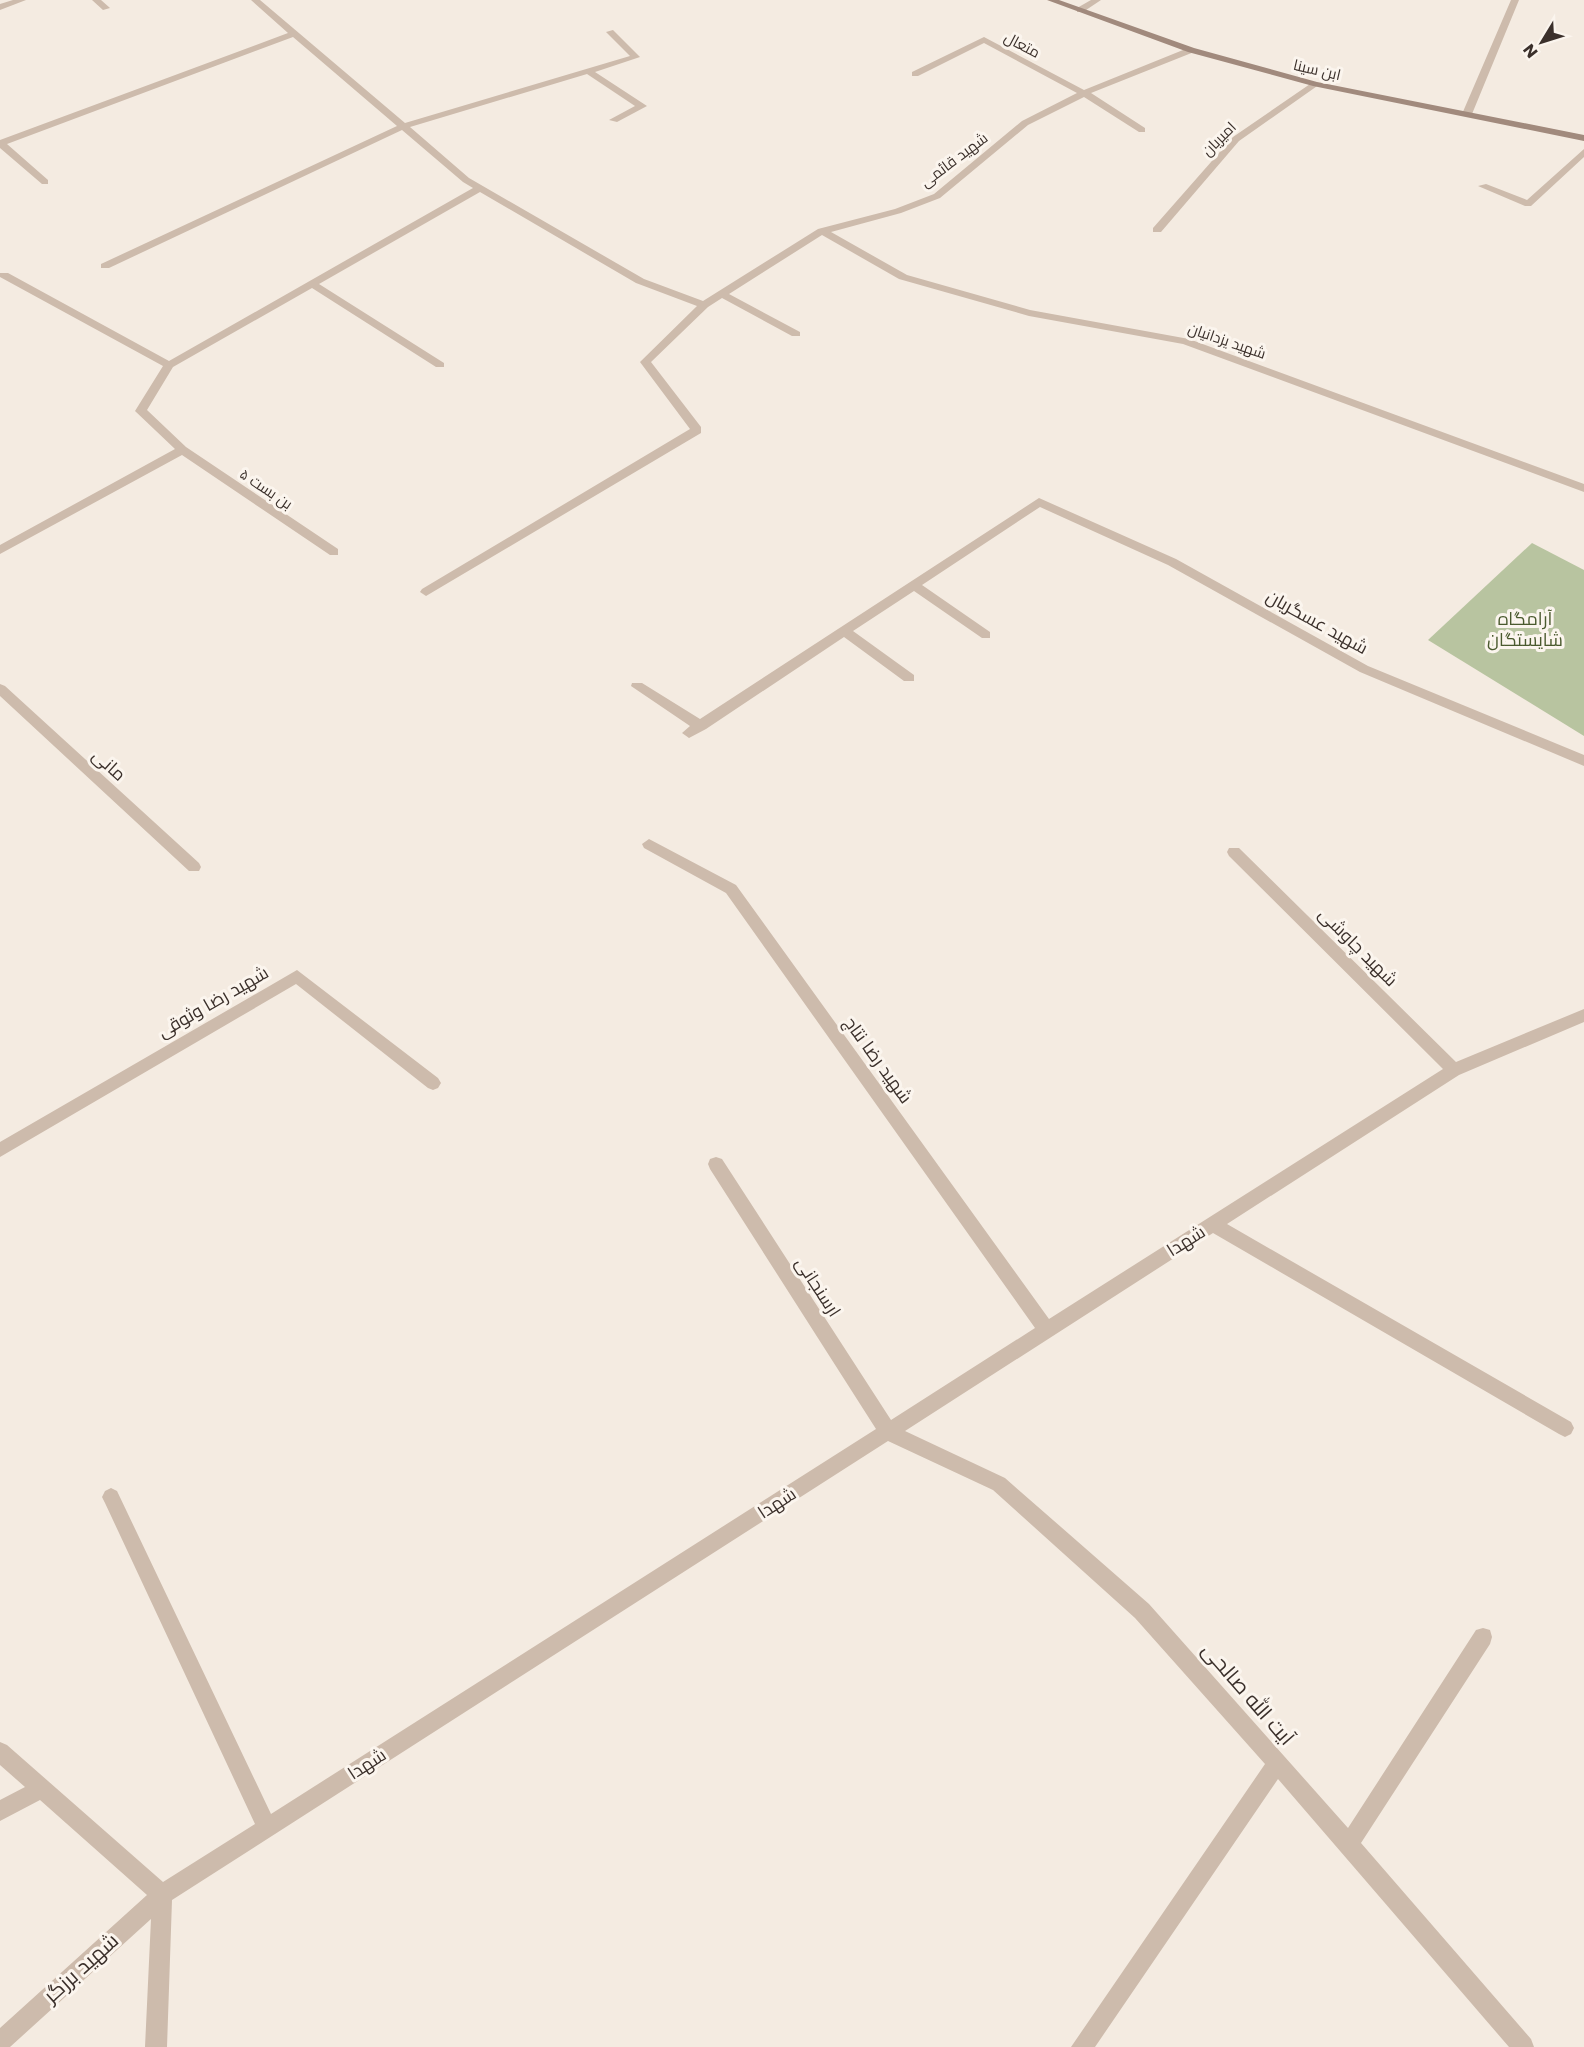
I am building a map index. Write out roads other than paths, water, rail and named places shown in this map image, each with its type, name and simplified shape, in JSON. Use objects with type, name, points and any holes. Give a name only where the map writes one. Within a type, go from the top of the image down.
[{"type":"main road","name":"ابن سینا","points":[[1051,0],[1191,50],[1316,84],[1584,138]]},
{"type":"street","points":[[0,7],[22,0]]},
{"type":"street","points":[[96,0],[106,8]]},
{"type":"street","points":[[255,0],[466,180],[640,281],[704,305]]},
{"type":"street","points":[[1080,10],[1098,0]]},
{"type":"street","points":[[1467,114],[1512,1]]},
{"type":"street","points":[[105,267],[404,126],[636,57],[610,32]]},
{"type":"street","points":[[45,182],[0,143],[295,33]]},
{"type":"street","name":"متعال","points":[[915,74],[984,40],[1084,93]]},
{"type":"street","name":"شهید قائمی","points":[[426,592],[697,430],[683,408],[645,362],[704,305],[822,231],[898,212],[937,196],[1025,123],[1084,93],[1191,50]]},
{"type":"street","points":[[588,71],[642,106],[614,120]]},
{"type":"street","name":"امیریان","points":[[1157,230],[1236,139],[1316,84]]},
{"type":"street","points":[[1084,93],[1142,130]]},
{"type":"street","points":[[1483,186],[1528,204],[1584,152]]},
{"type":"street","points":[[4,275],[168,366],[481,188]]},
{"type":"street","name":"شهید یزدانیان","points":[[822,231],[903,277],[1029,313],[1185,341],[1584,488]]},
{"type":"street","points":[[312,284],[440,365]]},
{"type":"street","points":[[722,294],[796,333]]},
{"type":"street","name":"بن بست ۵","points":[[168,366],[141,411],[182,450],[334,552]]},
{"type":"street","points":[[0,550],[182,450]]},
{"type":"street","name":"شهید عسگریان","points":[[914,585],[1039,502],[1172,562],[1364,669],[1584,761]]},
{"type":"street","points":[[637,686],[695,729],[914,585],[986,635]]},
{"type":"street","points":[[844,631],[909,678]]},
{"type":"street","name":"مانی","points":[[0,689],[194,867]]},
{"type":"street","name":"شهید رضا نتاج","points":[[650,844],[731,889],[1047,1330]]},
{"type":"street","name":"شهید چاوشی","points":[[1234,852],[1454,1070]]},
{"type":"street","name":"شهید رضا وثوقی","points":[[0,1150],[297,975],[433,1083]]},
{"type":"street","name":"شهدا","points":[[162,1895],[1454,1070],[1584,1015]]},
{"type":"street","name":"ارسنجانی","points":[[716,1164],[888,1432]]},
{"type":"street","points":[[1213,1224],[1565,1428]]},
{"type":"street","name":"آیت الله صالحی","points":[[888,1432],[999,1484],[1142,1611],[1349,1844],[1523,2047]]},
{"type":"street","points":[[111,1497],[267,1828]]},
{"type":"street","points":[[1349,1844],[1483,1637]]},
{"type":"street","points":[[0,1752],[162,1895],[156,2047]]},
{"type":"street","points":[[1082,2047],[1276,1763]]},
{"type":"street","points":[[0,1811],[41,1789]]},
{"type":"street","name":"شهید برزگر","points":[[0,2042],[162,1895]]},
{"type":"park label","name":"آرامگاه شایستگان","points":[[1525,629]]}]
